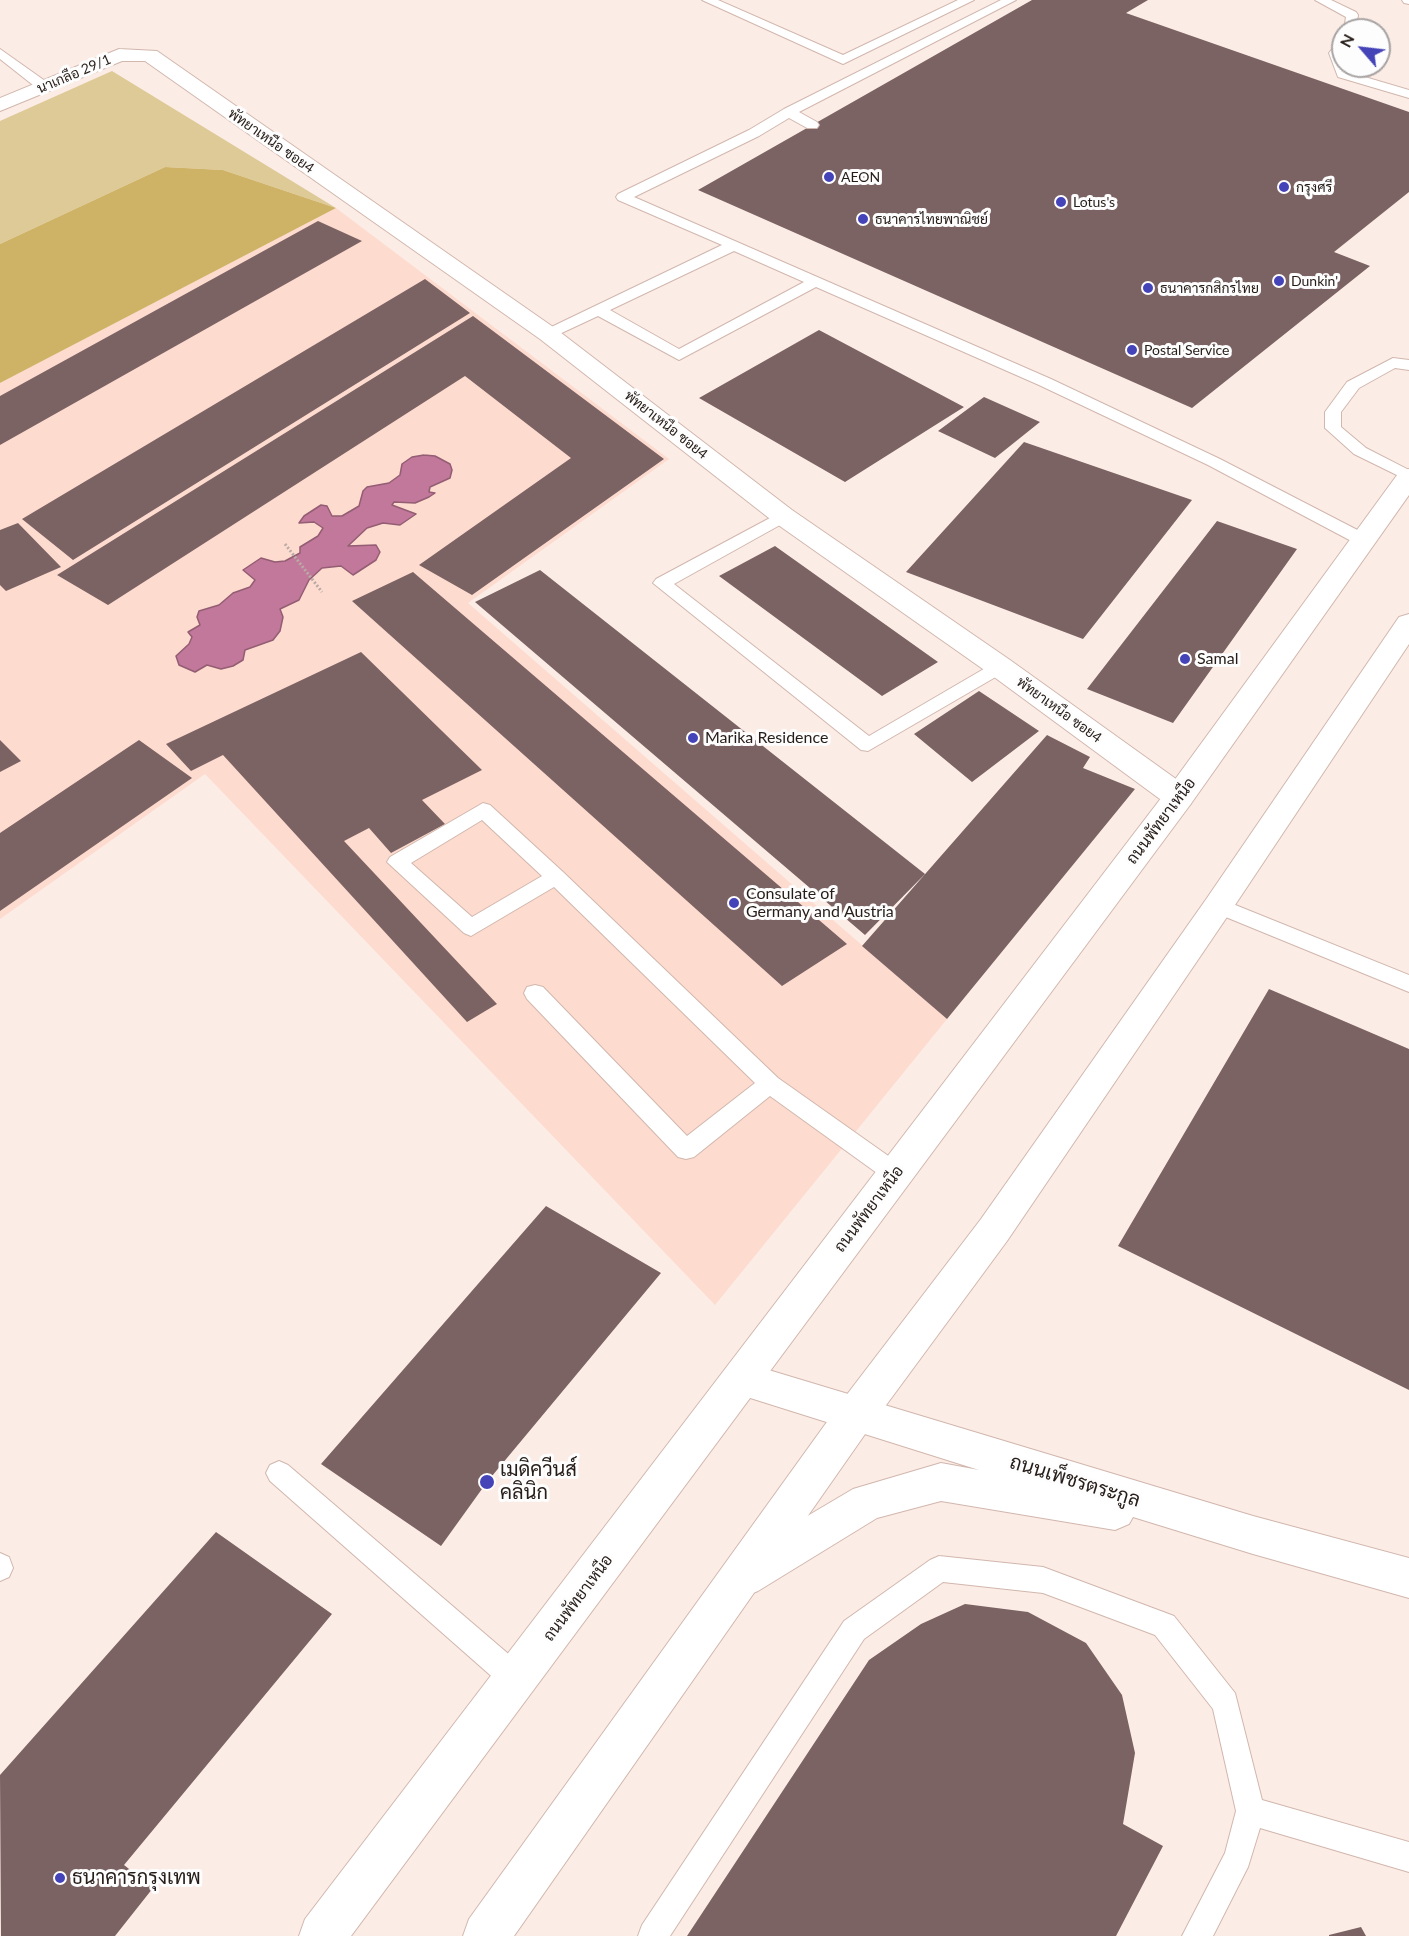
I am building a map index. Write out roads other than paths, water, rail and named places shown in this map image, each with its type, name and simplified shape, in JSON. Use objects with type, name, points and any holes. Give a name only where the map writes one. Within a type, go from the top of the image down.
[{"type":"main road","name":"นาเกลือ 29/1","points":[[0,105],[119,55],[150,56]]},
{"type":"main road","name":"พัทยาเหนือ ซอย4","points":[[150,56],[548,334],[783,516],[1179,797]]},
{"type":"main road","name":"ถนนพัทยาเหนือ","points":[[322,1936],[1179,797],[1409,476]]},
{"type":"main road","points":[[486,1936],[856,1414],[994,1230],[1218,906],[1409,623]]},
{"type":"main road","name":"ถนนเพ็ชรตระกูล","points":[[742,1379],[1253,1535],[1409,1578]]},
{"type":"main road","points":[[737,1580],[867,1502],[940,1482],[1253,1535]]},
{"type":"lane","points":[[708,0],[843,60],[968,0]]},
{"type":"lane","points":[[1010,0],[744,137],[623,196],[1045,382],[1214,462],[1363,540]]},
{"type":"lane","points":[[1321,0],[1352,15],[1352,18]]},
{"type":"lane","points":[[0,53],[44,86]]},
{"type":"lane","points":[[1356,78],[1409,94]]},
{"type":"lane","points":[[789,112],[812,125]]},
{"type":"lane","points":[[548,334],[732,246]]},
{"type":"lane","points":[[599,310],[679,355],[814,282]]},
{"type":"lane","points":[[1409,365],[1393,363],[1353,385],[1333,412],[1333,428],[1359,452],[1409,476]]},
{"type":"lane","points":[[783,516],[662,583],[868,745],[1000,668]]},
{"type":"lane","points":[[556,877],[471,928],[397,862],[483,810],[556,877],[770,1084],[896,1174]]},
{"type":"lane","points":[[1218,906],[1409,984]]},
{"type":"lane","points":[[535,993],[686,1150],[770,1084]]},
{"type":"lane","points":[[279,1473],[516,1678]]},
{"type":"lane","points":[[653,1936],[854,1630],[939,1569],[1043,1580],[1164,1625],[1225,1703],[1250,1811],[1238,1857],[1197,1936]]},
{"type":"lane","points":[[1250,1811],[1409,1857]]},
{"type":"place","name":"AEON","points":[[829,177]]},
{"type":"place","name":"กรุงศรี","points":[[1284,187]]},
{"type":"place","name":"Lotus's","points":[[1061,202]]},
{"type":"place","name":"ธนาคารไทยพาณิชย์","points":[[863,219]]},
{"type":"place","name":"Dunkin'","points":[[1279,281]]},
{"type":"place","name":"ธนาคารกสิกรไทย","points":[[1148,288]]},
{"type":"place","name":"Postal Service","points":[[1132,350]]},
{"type":"place","name":"Samal","points":[[1185,659]]},
{"type":"place","name":"Marika Residence","points":[[693,738]]},
{"type":"place","name":"Consulate of Germany and Austria","points":[[734,903]]},
{"type":"place","name":"เมดิควีนส์ คลินิก","points":[[487,1482]]},
{"type":"place","name":"ธนาคารกรุงเทพ","points":[[60,1878]]}]
